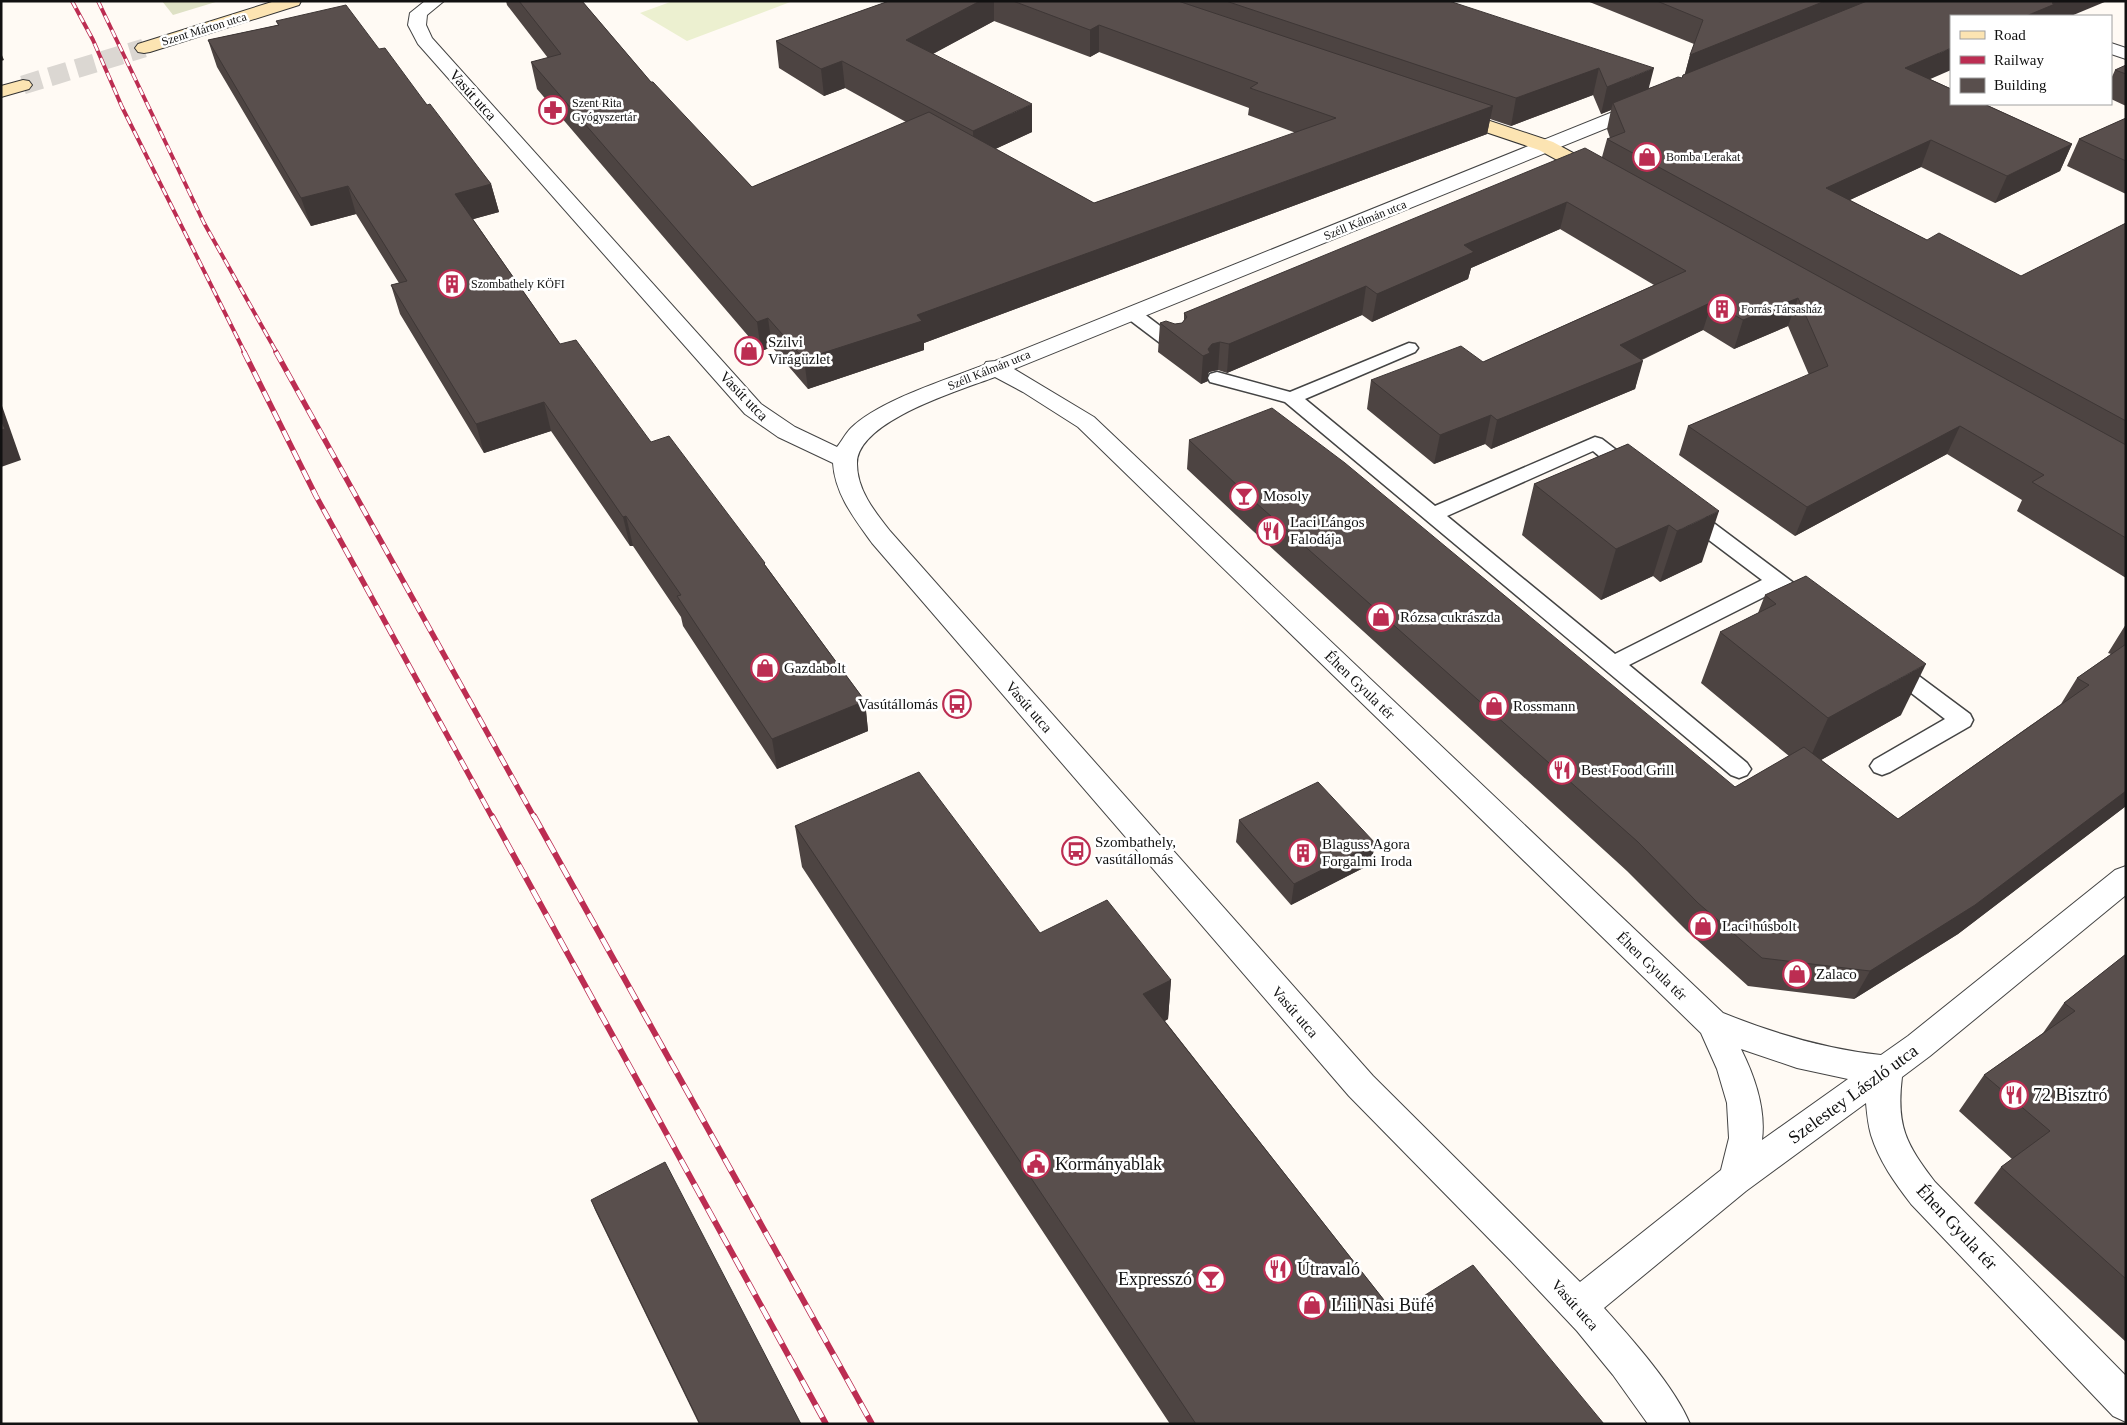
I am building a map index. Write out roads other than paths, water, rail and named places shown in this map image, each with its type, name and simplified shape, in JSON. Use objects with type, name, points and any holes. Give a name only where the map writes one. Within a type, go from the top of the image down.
[{"type":"street","name":"Szent Márton utca","points":[[144,48],[293,1]]},
{"type":"street","name":"Vasút utca","points":[[436,1],[419,13],[417,25],[424,40],[747,402],[773,425],[795,439],[845,458],[846,484],[861,510],[881,537],[1361,1086],[1409,1137],[1578,1306],[1649,1392],[1671,1424]]},
{"type":"street","points":[[2112,48],[2126,54]]},
{"type":"street","points":[[1,92],[23,85]]},
{"type":"street","name":"Széll Kálmán utca","points":[[845,458],[853,439],[872,423],[895,409],[1654,102]]},
{"type":"street","points":[[1440,110],[1546,146],[1615,184]]},
{"type":"street","name":"Éhen Gyula tér","points":[[994,368],[1030,386],[1086,422],[1712,1023],[1726,1049],[1741,1098],[1746,1123],[1744,1153],[1734,1180]]},
{"type":"street","name":"Szelestey László utca","points":[[1578,1306],[1734,1180],[1886,1070],[2126,878]]},
{"type":"street","name":"Éhen Gyula tér","points":[[1712,1023],[1771,1047],[1800,1056],[1852,1067],[1886,1070],[1882,1102],[1888,1135],[1901,1164],[1923,1193],[2126,1403]]},
{"type":"lane","points":[[1133,314],[1174,345]]},
{"type":"lane","points":[[1292,398],[1409,348]]},
{"type":"lane","points":[[1217,378],[1292,398],[1739,769]]},
{"type":"lane","points":[[1433,514],[1595,444],[1642,479]]},
{"type":"lane","points":[[1674,503],[1824,616]]},
{"type":"lane","points":[[1613,664],[1778,581]]},
{"type":"lane","points":[[1878,656],[1962,720],[1882,766]]},
{"type":"tunnel","points":[[23,85],[144,48]]},
{"type":"railway","points":[[72,1],[93,40],[122,107],[245,353]]},
{"type":"railway","points":[[98,1],[204,223],[277,353]]},
{"type":"railway","points":[[244,352],[316,496],[492,817]]},
{"type":"railway","points":[[276,352],[534,817]]},
{"type":"railway","points":[[492,816],[826,1424]]},
{"type":"railway","points":[[534,816],[872,1424]]},
{"type":"place","name":"Szent Rita Gyógyszertár","points":[[553,110]]},
{"type":"place","name":"Bomba Lerakat","points":[[1647,157]]},
{"type":"place","name":"Szombathely KÖFI","points":[[452,284]]},
{"type":"place","name":"Forrás Társasház","points":[[1722,309]]},
{"type":"place","name":"Szilvi Virágüzlet","points":[[749,351]]},
{"type":"place","name":"Mosoly","points":[[1244,496]]},
{"type":"place","name":"Laci Lángos Falodája","points":[[1271,531]]},
{"type":"place","name":"Rózsa cukrászda","points":[[1381,617]]},
{"type":"place","name":"Gazdabolt","points":[[765,668]]},
{"type":"place","name":"Vasútállomás","points":[[957,704]]},
{"type":"place","name":"Rossmann","points":[[1494,706]]},
{"type":"place","name":"Best Food Grill","points":[[1562,770]]},
{"type":"place","name":"Szombathely, vasútállomás","points":[[1076,851]]},
{"type":"place","name":"Blaguss Agora Forgalmi Iroda","points":[[1303,853]]},
{"type":"place","name":"Laci húsbolt","points":[[1703,926]]},
{"type":"place","name":"Zalaco","points":[[1797,974]]},
{"type":"place","name":"72 Bisztró","points":[[2014,1095]]},
{"type":"place","name":"Kormányablak","points":[[1036,1164]]},
{"type":"place","name":"Útravaló","points":[[1278,1269]]},
{"type":"place","name":"Expresszó","points":[[1211,1279]]},
{"type":"place","name":"Lili Nasi Büfé","points":[[1312,1305]]}]
